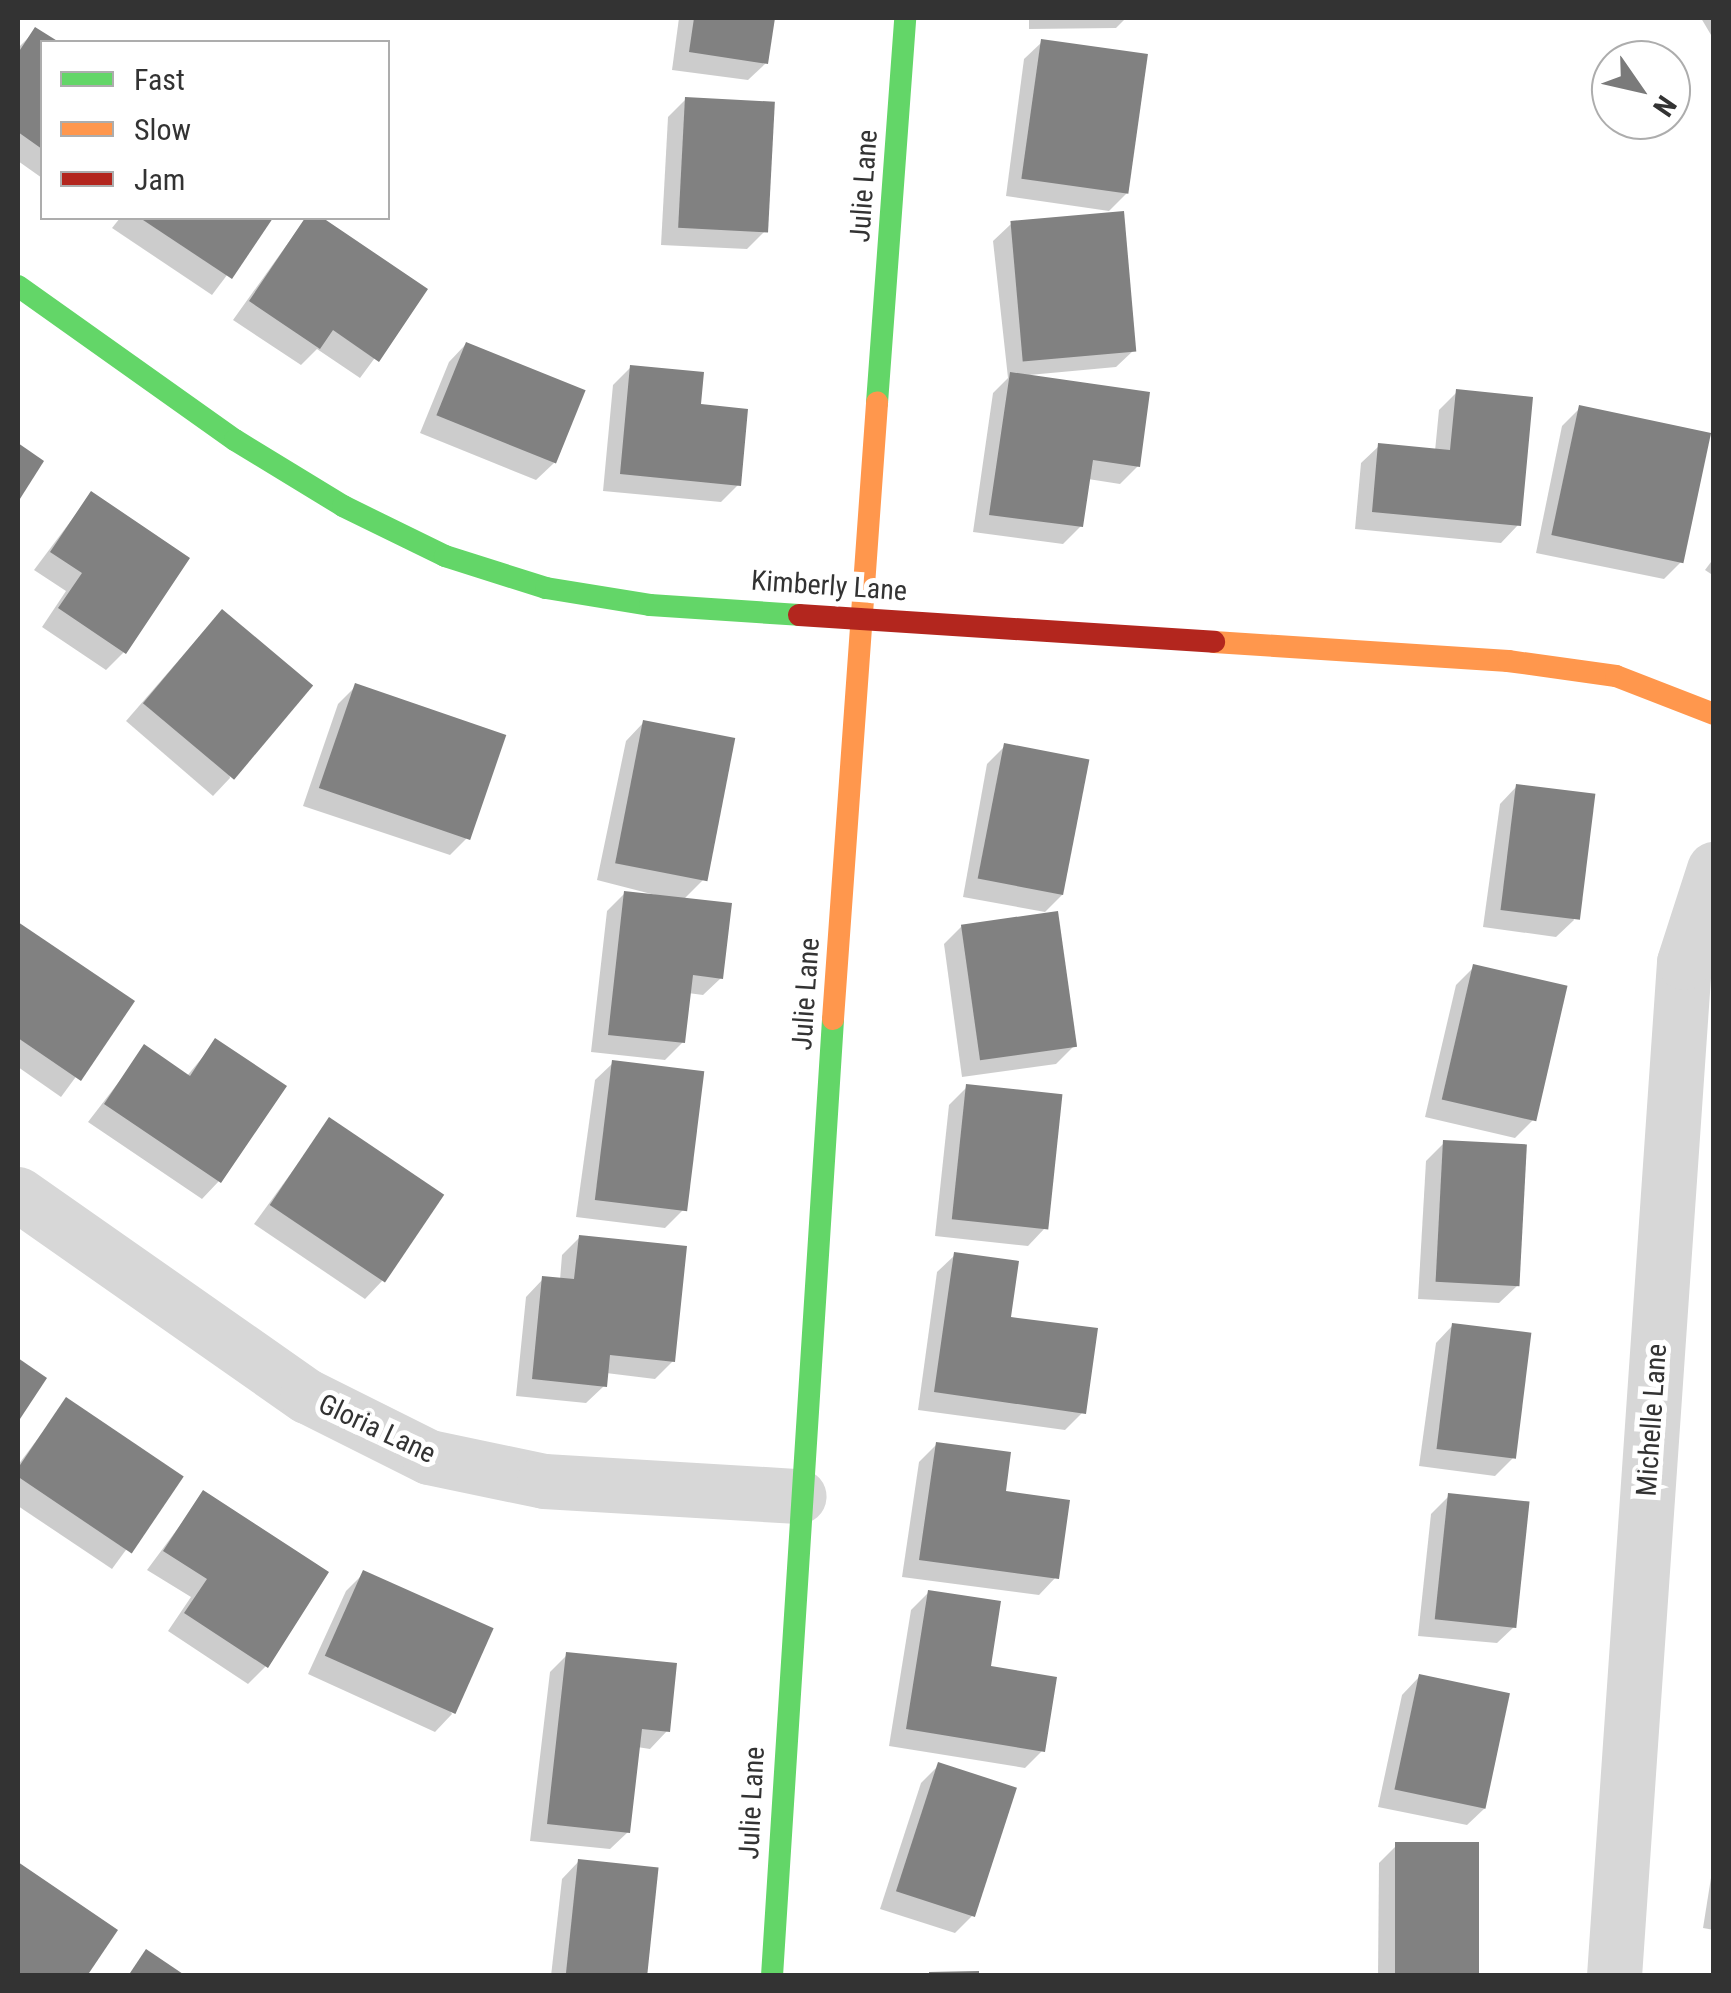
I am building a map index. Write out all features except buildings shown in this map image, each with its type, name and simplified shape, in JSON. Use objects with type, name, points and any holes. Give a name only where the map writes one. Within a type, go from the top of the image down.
[{"type":"street","name":"Julie Lane","points":[[772,1976],[798,1496],[905,18]]},
{"type":"street","name":"Kimberly Lane","points":[[18,286],[235,440],[343,506],[445,556],[546,588],[650,605],[1508,661],[1616,676],[1714,714]]},
{"type":"street","name":"Michelle Lane","points":[[1614,1976],[1684,962],[1714,868]]},
{"type":"street","name":"Gloria Lane","points":[[18,1194],[308,1396],[429,1457],[544,1481],[798,1496]]},
{"type":"traffic: fast","points":[[877,403],[905,18]]},
{"type":"traffic: fast","points":[[18,286],[235,440],[343,506],[445,556],[546,588],[650,605],[799,615]]},
{"type":"traffic: fast","points":[[772,1976],[833,1019]]},
{"type":"traffic: slow","points":[[833,1019],[877,403]]},
{"type":"traffic: slow","points":[[1214,642],[1508,661],[1616,676],[1714,714]]},
{"type":"traffic: jam","points":[[799,615],[1214,642]]}]
